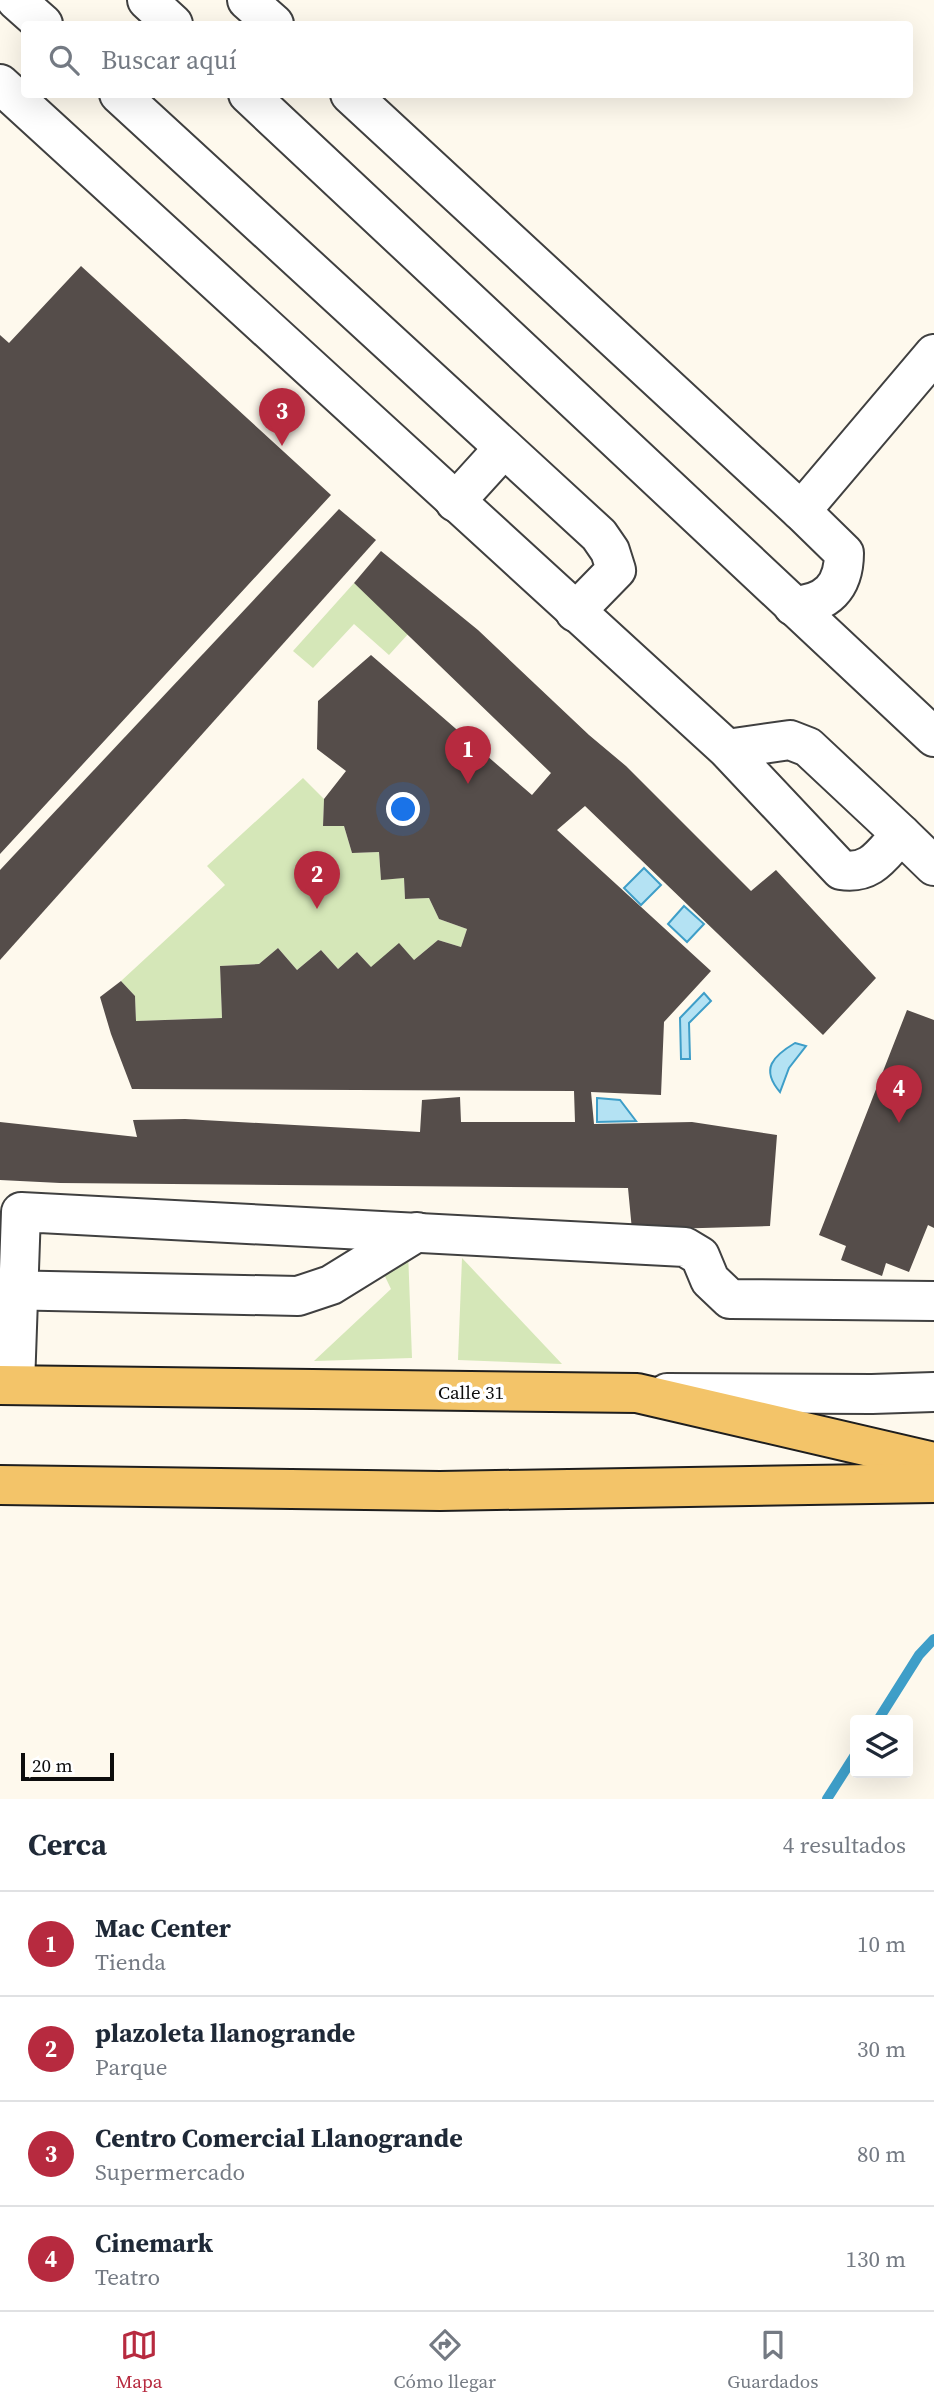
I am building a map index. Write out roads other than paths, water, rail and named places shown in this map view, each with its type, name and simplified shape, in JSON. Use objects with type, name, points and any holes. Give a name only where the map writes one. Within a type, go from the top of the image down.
[{"type":"main road","name":"Calle 31","points":[[8,1385],[637,1393],[934,1462]]},
{"type":"main road","points":[[0,1485],[440,1492],[934,1483]]},
{"type":"street","points":[[16,0],[40,21]]},
{"type":"street","points":[[147,0],[170,21]]},
{"type":"street","points":[[247,0],[271,21]]},
{"type":"street","points":[[0,84],[727,749],[841,870],[857,873],[871,866],[901,834]]},
{"type":"street","points":[[123,98],[599,535],[610,551],[616,570],[576,612]]},
{"type":"street","points":[[252,98],[934,737]]},
{"type":"street","points":[[354,98],[844,553],[840,580],[832,592],[808,605],[793,606]]},
{"type":"street","points":[[801,511],[934,354]]},
{"type":"street","points":[[455,502],[505,449]]},
{"type":"street","points":[[727,749],[790,740],[808,747],[934,866]]},
{"type":"street","points":[[8,1385],[9,1290],[21,1212],[685,1247],[700,1256],[710,1280],[730,1298],[934,1301]]},
{"type":"street","points":[[9,1290],[298,1297],[331,1284],[417,1232]]},
{"type":"street","points":[[637,1393],[934,1392]]},
{"type":"water","points":[[644,868],[661,885],[641,905],[624,888]]},
{"type":"water","points":[[684,906],[704,924],[687,942],[668,924]]},
{"type":"water","points":[[704,993],[711,1001],[689,1023],[690,1059],[681,1059],[680,1018]]},
{"type":"water","points":[[795,1043],[806,1046],[789,1068],[780,1092],[774,1084],[770,1070],[775,1058]]},
{"type":"water","points":[[597,1098],[620,1100],[636,1121],[597,1122]]},
{"type":"waterway","points":[[881,1715],[919,1655],[934,1639]]},
{"type":"waterway","points":[[827,1799],[850,1763]]},
{"type":"place","name":"Centro Comercial Llanogrande","points":[[282,446]]},
{"type":"place","name":"Mac Center","points":[[468,784]]},
{"type":"place","name":"plazoleta llanogrande","points":[[317,909]]},
{"type":"place","name":"Cinemark","points":[[899,1123]]}]
